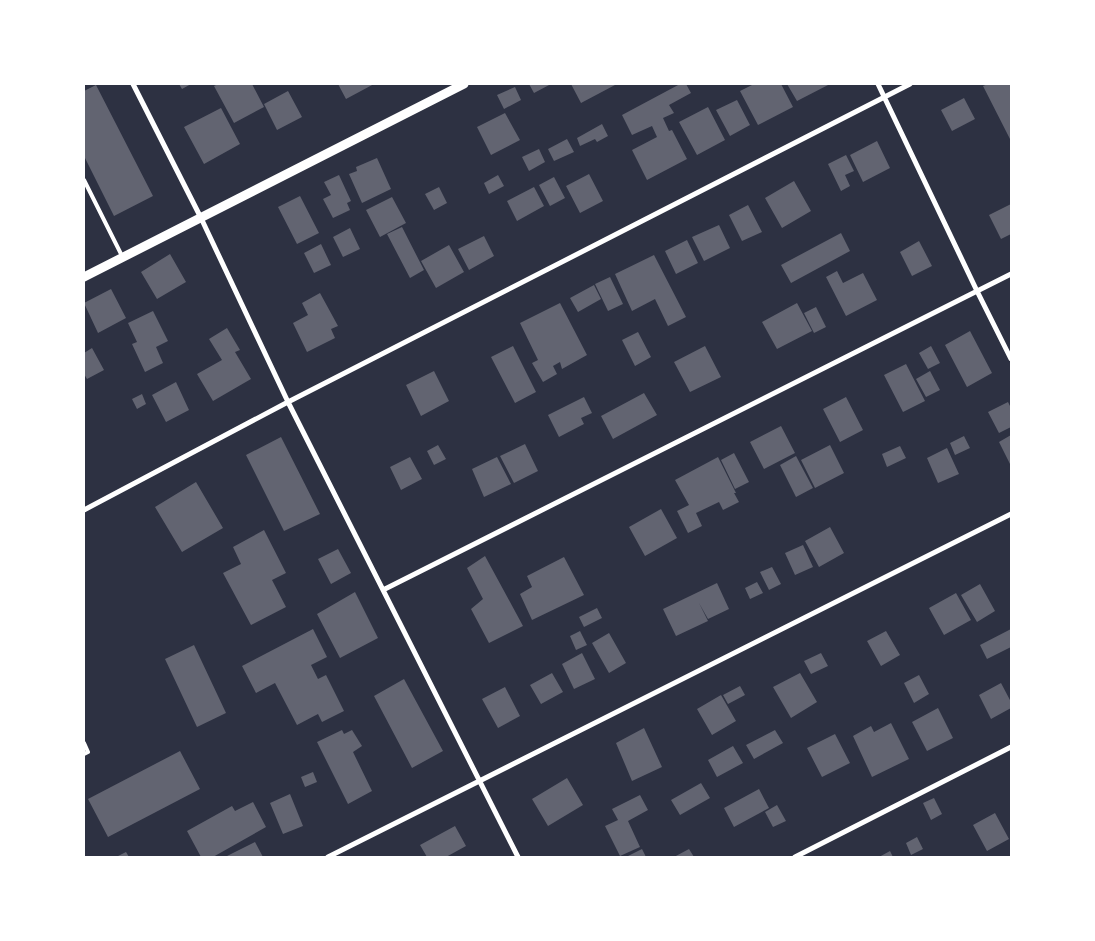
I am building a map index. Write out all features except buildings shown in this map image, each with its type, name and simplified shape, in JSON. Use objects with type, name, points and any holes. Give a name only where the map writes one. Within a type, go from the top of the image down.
[{"type":"street","points":[[133,84],[201,218],[288,402],[518,857]]},
{"type":"street","points":[[84,277],[464,84]]},
{"type":"street","points":[[878,84],[976,291],[1011,359]]},
{"type":"street","points":[[84,510],[288,402],[910,84]]},
{"type":"street","points":[[383,590],[1011,274]]},
{"type":"street","points":[[328,857],[1011,514]]},
{"type":"street","points":[[795,857],[1011,748]]},
{"type":"lane","points":[[84,180],[123,258]]},
{"type":"lane","points":[[84,742],[88,752],[84,754]]}]
